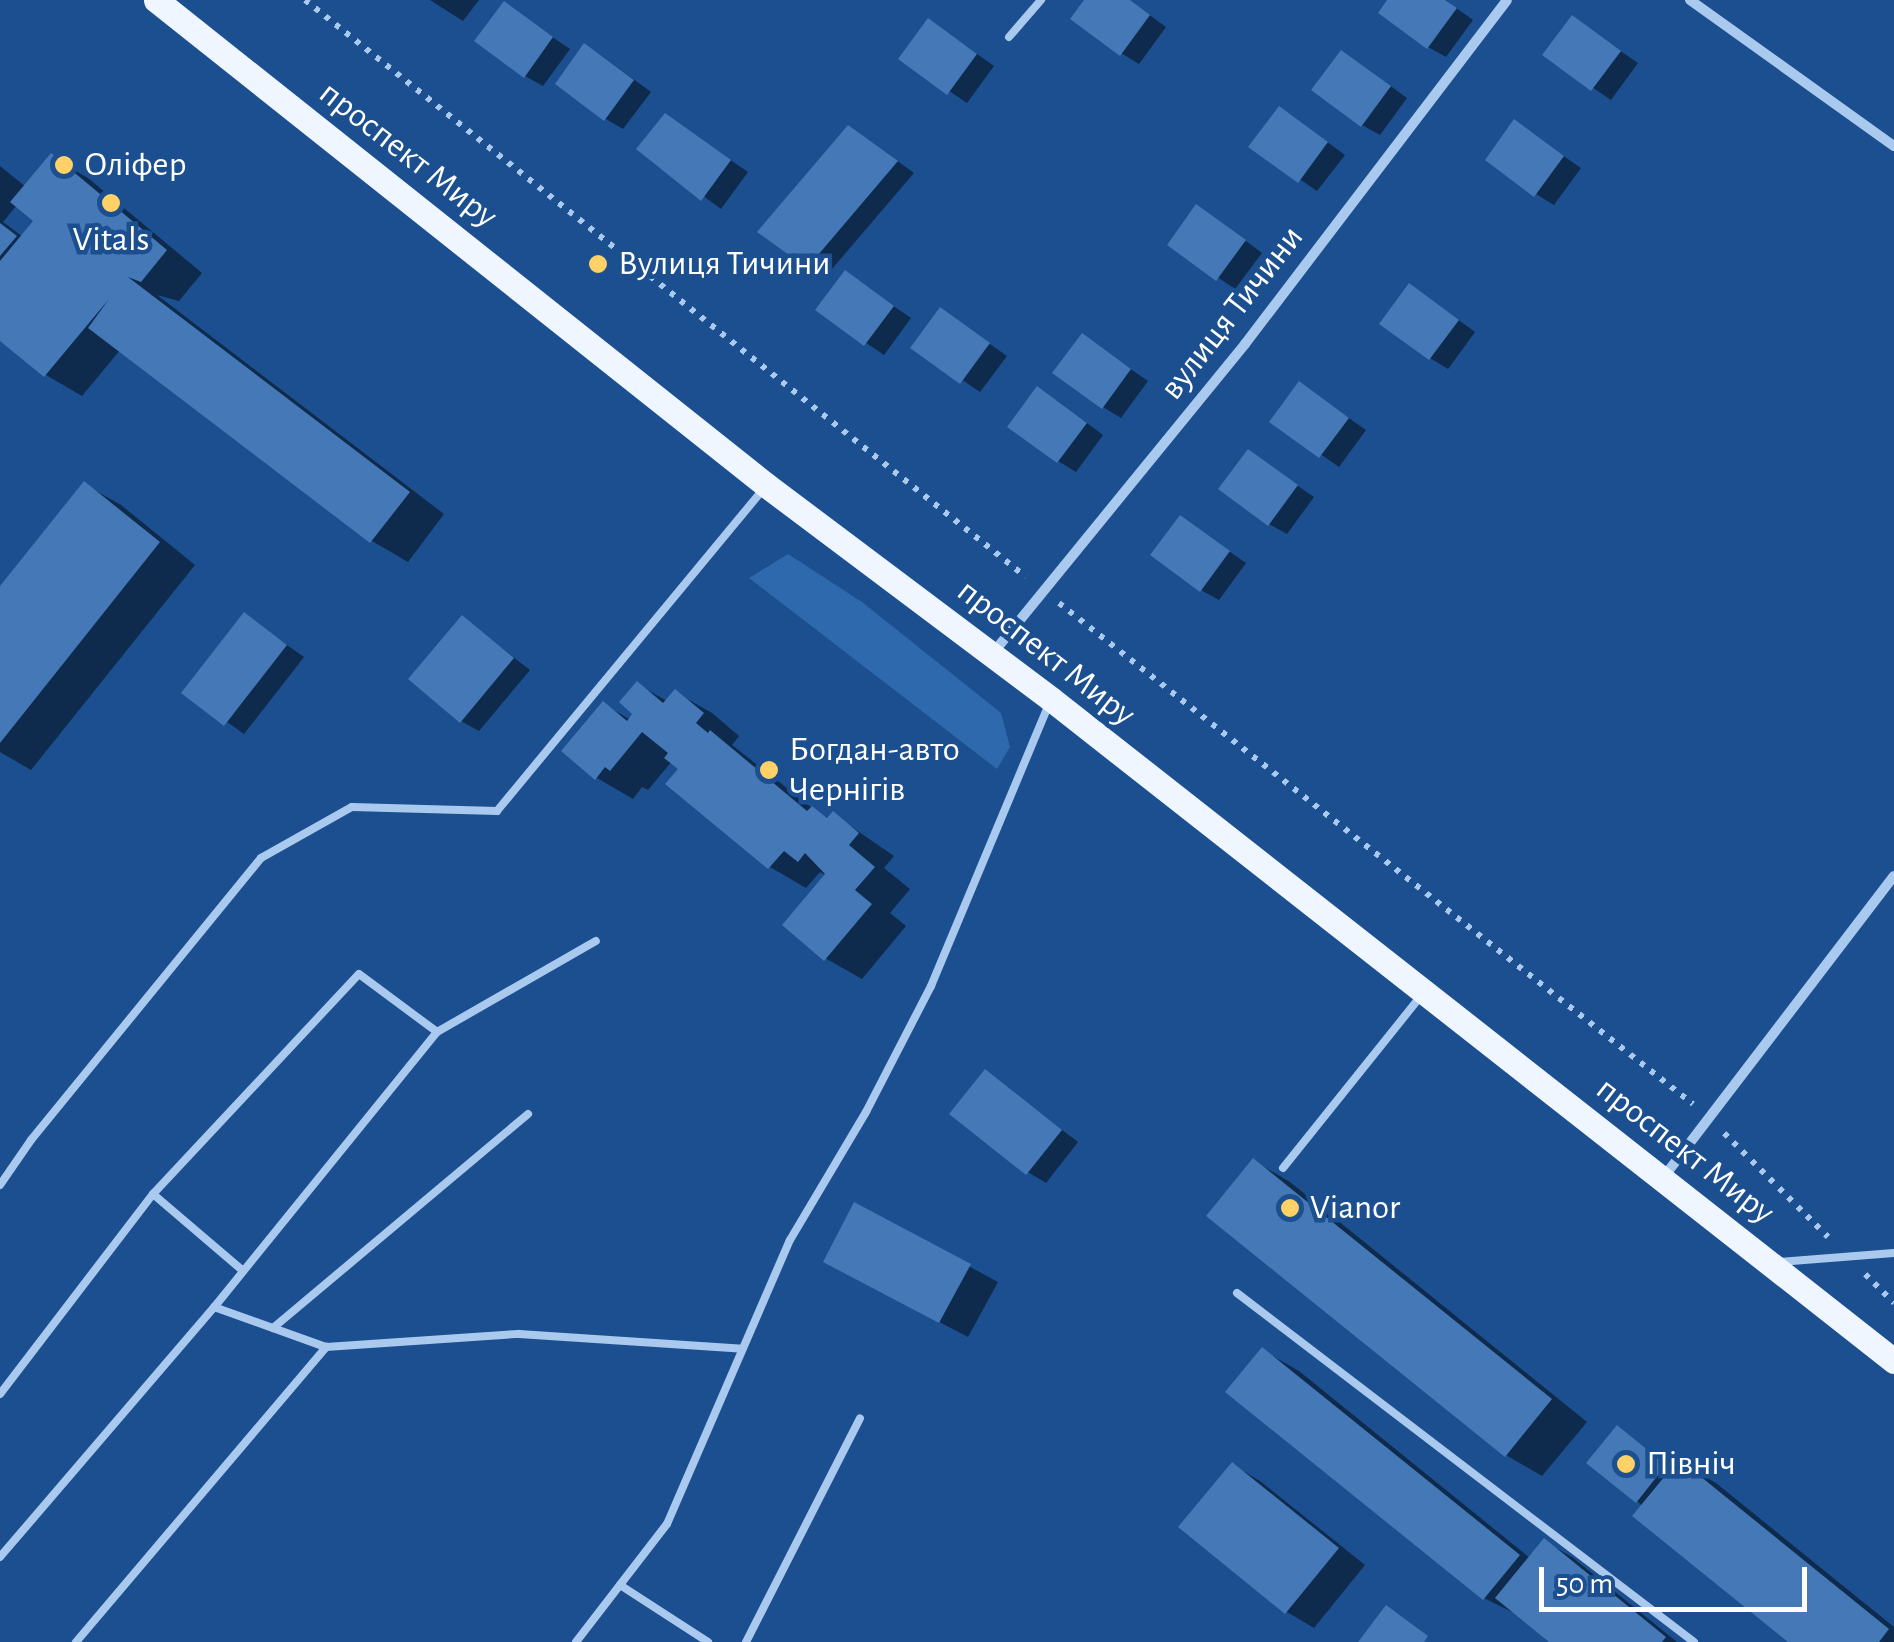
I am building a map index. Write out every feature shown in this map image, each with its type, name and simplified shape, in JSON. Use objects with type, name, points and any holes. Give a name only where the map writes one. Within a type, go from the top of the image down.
[{"type":"main road","name":"проспект Миру","points":[[156,0],[766,485],[992,654],[1894,1361]]},
{"type":"street","name":"вулиця Тичини","points":[[992,654],[1245,344],[1507,0]]},
{"type":"street","points":[[1690,0],[1894,146]]},
{"type":"street","points":[[1662,1179],[1894,876]]},
{"type":"lane","points":[[1010,37],[1041,0]]},
{"type":"lane","points":[[0,1185],[31,1140],[260,858],[352,807],[497,811],[766,485]]},
{"type":"lane","points":[[576,1642],[667,1524],[790,1240],[866,1112],[931,986],[1051,700]]},
{"type":"lane","points":[[0,1557],[214,1307],[438,1032],[596,942]]},
{"type":"lane","points":[[0,1394],[153,1194],[359,974],[438,1032]]},
{"type":"lane","points":[[1284,1168],[1424,992]]},
{"type":"lane","points":[[273,1328],[528,1114]]},
{"type":"lane","points":[[153,1194],[243,1271]]},
{"type":"lane","points":[[1772,1263],[1894,1253]]},
{"type":"lane","points":[[1237,1294],[1694,1642]]},
{"type":"lane","points":[[214,1307],[326,1347],[519,1334],[742,1349]]},
{"type":"lane","points":[[76,1642],[326,1347]]},
{"type":"lane","points":[[746,1642],[860,1418]]},
{"type":"lane","points":[[620,1585],[708,1642]]},
{"type":"path","points":[[304,0],[1709,1117],[1841,1250]]},
{"type":"path","points":[[1854,1263],[1894,1303]]},
{"type":"shaded area","points":[[788,554],[862,602],[1001,713],[1010,747],[997,769],[749,578]]},
{"type":"building","points":[[1084,0],[1130,0],[1150,15],[1120,56],[1070,19]]},
{"type":"building","points":[[1387,0],[1445,0],[1457,8],[1427,49],[1378,13]]},
{"type":"building","points":[[504,1],[553,37],[524,78],[474,41]]},
{"type":"building","points":[[1572,15],[1621,51],[1591,91],[1542,55]]},
{"type":"building","points":[[928,18],[977,54],[947,95],[898,59]]},
{"type":"building","points":[[584,43],[634,80],[604,121],[555,84]]},
{"type":"building","points":[[1341,50],[1391,86],[1361,127],[1311,90]]},
{"type":"building","points":[[1279,106],[1328,142],[1298,183],[1248,147]]},
{"type":"building","points":[[665,113],[731,160],[701,201],[636,149]]},
{"type":"building","points":[[1514,119],[1564,156],[1534,197],[1485,160]]},
{"type":"building","points":[[848,125],[898,161],[807,268],[757,232]]},
{"type":"building","points":[[51,153],[167,250],[141,282],[128,277],[410,492],[370,543],[88,328],[109,299],[44,377],[0,341],[0,261],[33,221],[10,202]]},
{"type":"building","points":[[1196,204],[1246,240],[1216,281],[1167,245]]},
{"type":"building","points":[[0,223],[17,236],[0,256]]},
{"type":"building","points":[[845,270],[894,306],[864,346],[815,310]]},
{"type":"building","points":[[1409,283],[1459,320],[1429,360],[1379,324]]},
{"type":"building","points":[[940,307],[990,343],[960,384],[910,348]]},
{"type":"building","points":[[1082,333],[1131,369],[1102,409],[1052,373]]},
{"type":"building","points":[[1299,381],[1349,418],[1319,458],[1269,422]]},
{"type":"building","points":[[1037,386],[1087,423],[1057,463],[1007,427]]},
{"type":"building","points":[[1248,449],[1298,485],[1268,526],[1218,489]]},
{"type":"building","points":[[84,481],[160,542],[0,743],[0,586]]},
{"type":"building","points":[[1180,515],[1230,551],[1200,592],[1150,555]]},
{"type":"building","points":[[244,612],[287,645],[224,726],[181,693]]},
{"type":"building","points":[[462,615],[514,658],[460,723],[408,679]]},
{"type":"building","points":[[637,681],[663,703],[675,689],[704,713],[696,723],[708,733],[710,730],[807,811],[812,806],[827,818],[833,811],[859,833],[849,845],[875,867],[855,890],[872,904],[824,961],[782,925],[825,874],[805,853],[798,862],[784,851],[768,869],[665,784],[678,769],[664,758],[668,753],[642,732],[610,771],[605,767],[595,780],[561,751],[603,701],[627,721],[632,714],[619,702]]},
{"type":"building","points":[[985,1069],[1062,1130],[1026,1175],[949,1114]]},
{"type":"building","points":[[1253,1158],[1552,1399],[1505,1457],[1206,1216]]},
{"type":"building","points":[[854,1202],[971,1264],[939,1323],[823,1262]]},
{"type":"building","points":[[1262,1347],[1520,1555],[1483,1600],[1225,1392]]},
{"type":"building","name":"Північ","points":[[1617,1425],[1666,1465],[1636,1503],[1586,1463]]},
{"type":"building","points":[[1679,1459],[1889,1629],[1879,1642],[1788,1642],[1632,1516]]},
{"type":"building","points":[[1232,1462],[1339,1548],[1285,1614],[1178,1527]]},
{"type":"building","points":[[1544,1538],[1666,1637],[1662,1642],[1549,1642],[1495,1598]]},
{"type":"building","points":[[1386,1605],[1428,1636],[1424,1642],[1358,1642]]},
{"type":"place","name":"Оліфер","points":[[64,165]]},
{"type":"place","name":"Vitals","points":[[111,203]]},
{"type":"place","name":"Вулиця Тичини","points":[[598,264]]},
{"type":"place","name":"Богдан-авто Чернігів","points":[[769,770]]},
{"type":"place","name":"Vianor","points":[[1290,1208]]},
{"type":"place","name":"Північ","points":[[1626,1464]]}]
